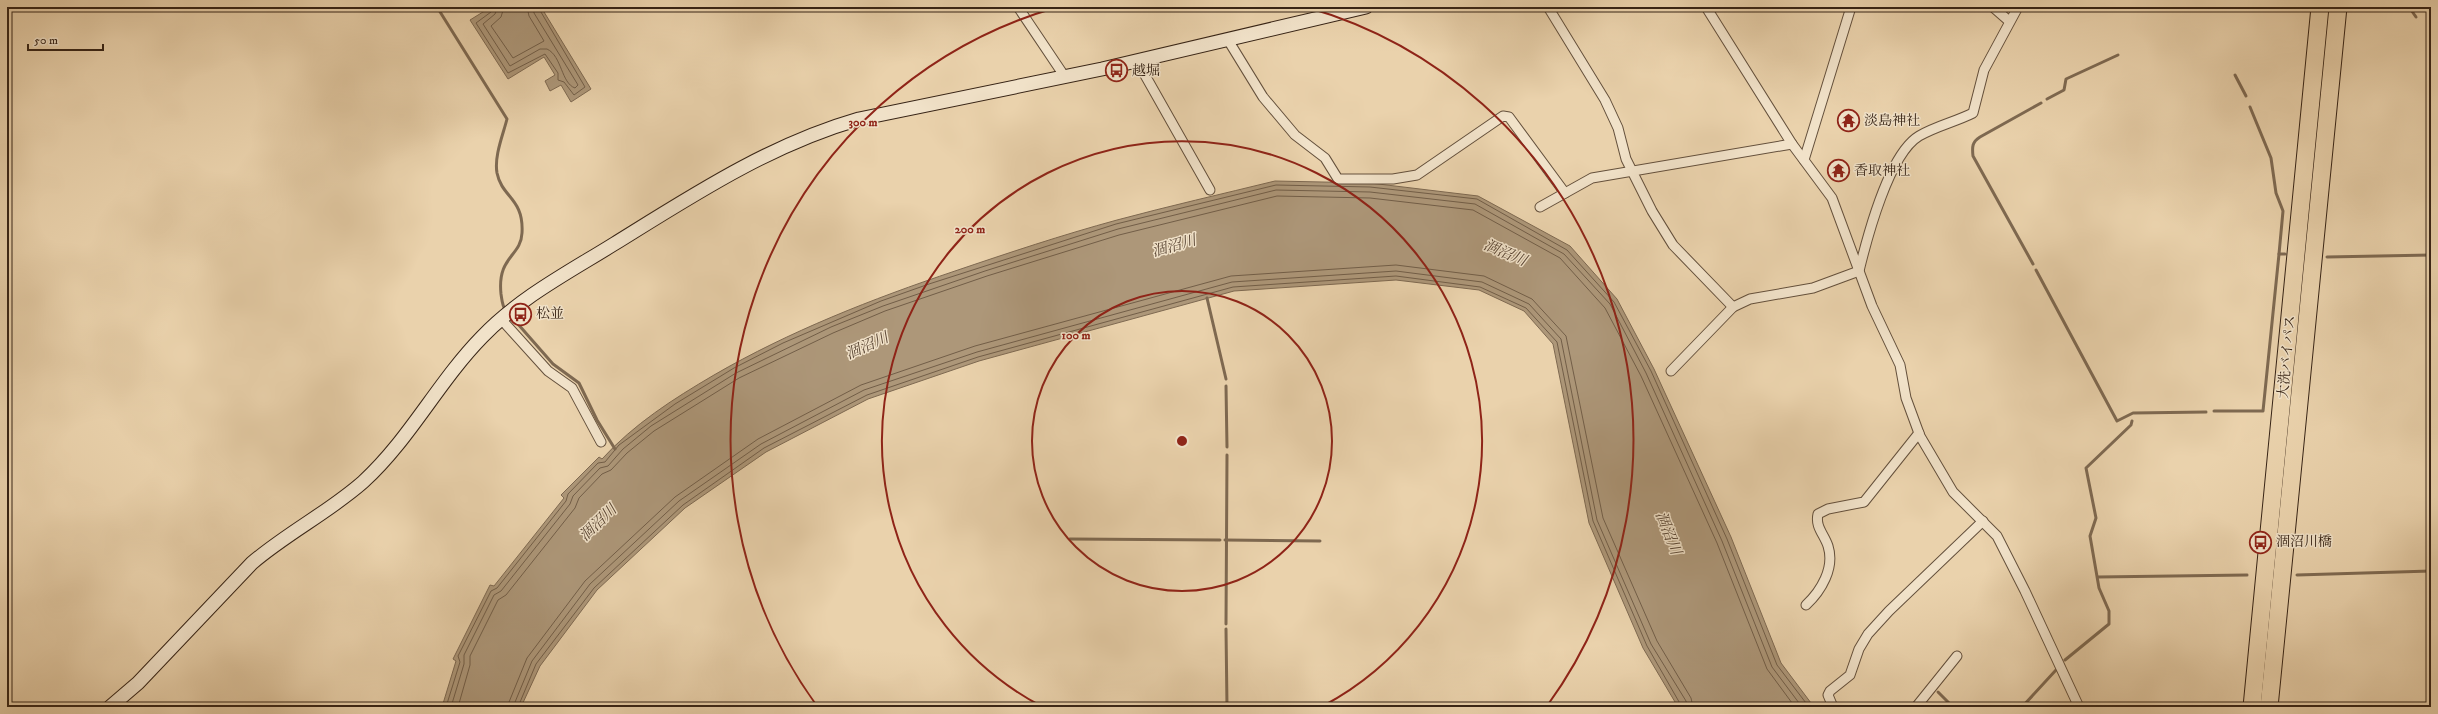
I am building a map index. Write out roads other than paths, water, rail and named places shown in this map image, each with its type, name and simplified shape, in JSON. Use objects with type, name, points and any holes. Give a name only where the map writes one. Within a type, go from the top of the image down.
[{"type":"highway","name":"大洗バイパス","points":[[2252,707],[2320,7]]},
{"type":"highway","name":"大洗バイパス","points":[[2270,704],[2338,7]]},
{"type":"street","points":[[1018,7],[1065,77]]},
{"type":"street","points":[[110,707],[138,683],[252,564],[272,546],[332,505],[367,478],[396,449],[472,348],[502,319],[563,275],[714,182],[770,152],[828,128],[859,119],[1065,77],[1366,7]]},
{"type":"street","points":[[1548,7],[1605,100],[1618,128],[1631,171],[1673,245],[1733,307]]},
{"type":"street","points":[[1706,7],[1792,144],[1832,198],[1858,271],[1900,366],[1906,398],[1919,433],[1953,492],[1998,536],[2079,707]]},
{"type":"street","points":[[1804,160],[1851,7]]},
{"type":"street","points":[[1993,7],[2009,21]]},
{"type":"street","points":[[1858,271],[1875,214],[1894,169],[1918,137],[1973,113],[1984,70],[2009,21],[2018,7]]},
{"type":"street","points":[[1228,40],[1263,97],[1295,135],[1325,158],[1338,179],[1393,179],[1417,175],[1503,116],[1509,117],[1565,193]]},
{"type":"street","points":[[1137,61],[1210,190]]},
{"type":"street","points":[[1540,207],[1592,178],[1792,144]]},
{"type":"street","points":[[1671,371],[1733,307],[1750,299],[1813,288],[1858,271]]},
{"type":"street","points":[[502,319],[548,371],[572,388],[601,442]]},
{"type":"street","points":[[1806,605],[1822,586],[1830,557],[1828,546],[1818,528],[1818,514],[1828,509],[1864,502],[1919,433]]},
{"type":"street","points":[[1834,707],[1828,695],[1830,691],[1850,675],[1859,649],[1868,634],[1889,611],[1983,521]]},
{"type":"street","points":[[1916,707],[1957,656]]},
{"type":"water","points":[[491,7],[541,7],[591,89],[571,102],[561,85],[550,91],[545,81],[555,75],[544,57],[508,79],[470,20]]},
{"type":"water","name":"涸沼川","points":[[1275,181],[1370,183],[1478,196],[1570,246],[1617,299],[1654,369],[1731,537],[1781,663],[1814,707],[1678,707],[1643,648],[1589,523],[1553,344],[1524,311],[1479,290],[1396,280],[1234,291],[979,361],[868,399],[766,452],[685,508],[597,590],[540,666],[521,707],[442,707],[456,661],[453,659],[490,585],[494,586],[564,498],[561,495],[599,457],[602,459],[627,434],[684,393],[772,344],[832,317],[893,293],[1015,251],[1096,226]]},
{"type":"waterway","points":[[437,7],[507,119],[501,139],[496,166],[503,188],[520,212],[522,233],[521,241],[518,247],[502,272],[501,294],[506,311]]},
{"type":"waterway","points":[[2409,7],[2416,17]]},
{"type":"waterway","points":[[2047,99],[2064,90],[2066,79],[2118,55]]},
{"type":"waterway","points":[[2235,75],[2246,96]]},
{"type":"waterway","points":[[2033,264],[1973,156],[1973,147],[1975,141],[1980,137],[2041,103]]},
{"type":"waterway","points":[[2250,107],[2271,158],[2276,193],[2283,211],[2279,254],[2285,254]]},
{"type":"waterway","points":[[2214,411],[2263,411],[2279,254]]},
{"type":"waterway","points":[[2327,257],[2431,255]]},
{"type":"waterway","points":[[2036,270],[2117,421],[2133,413],[2206,412]]},
{"type":"waterway","points":[[1207,298],[1226,379]]},
{"type":"waterway","points":[[510,315],[553,364],[579,383],[597,420],[615,449]]},
{"type":"waterway","points":[[1226,386],[1227,447]]},
{"type":"waterway","points":[[2065,660],[2109,624],[2109,611],[2099,588],[2090,536],[2096,518],[2086,468],[2131,425],[2132,421]]},
{"type":"waterway","points":[[1226,624],[1227,455]]},
{"type":"waterway","points":[[1070,539],[1220,540]]},
{"type":"waterway","points":[[1225,540],[1320,541]]},
{"type":"waterway","points":[[2297,575],[2431,571]]},
{"type":"waterway","points":[[2098,577],[2247,575]]},
{"type":"waterway","points":[[1226,629],[1227,707]]},
{"type":"waterway","points":[[2022,707],[2056,670]]},
{"type":"waterway","points":[[1938,692],[1953,707]]},
{"type":"place","name":"越堀","points":[[1117,71]]},
{"type":"place","name":"淡島神社","points":[[1848,121]]},
{"type":"place","name":"香取神社","points":[[1839,171]]},
{"type":"place","name":"松並","points":[[520,314]]},
{"type":"place","name":"涸沼川橋","points":[[2261,542]]}]
